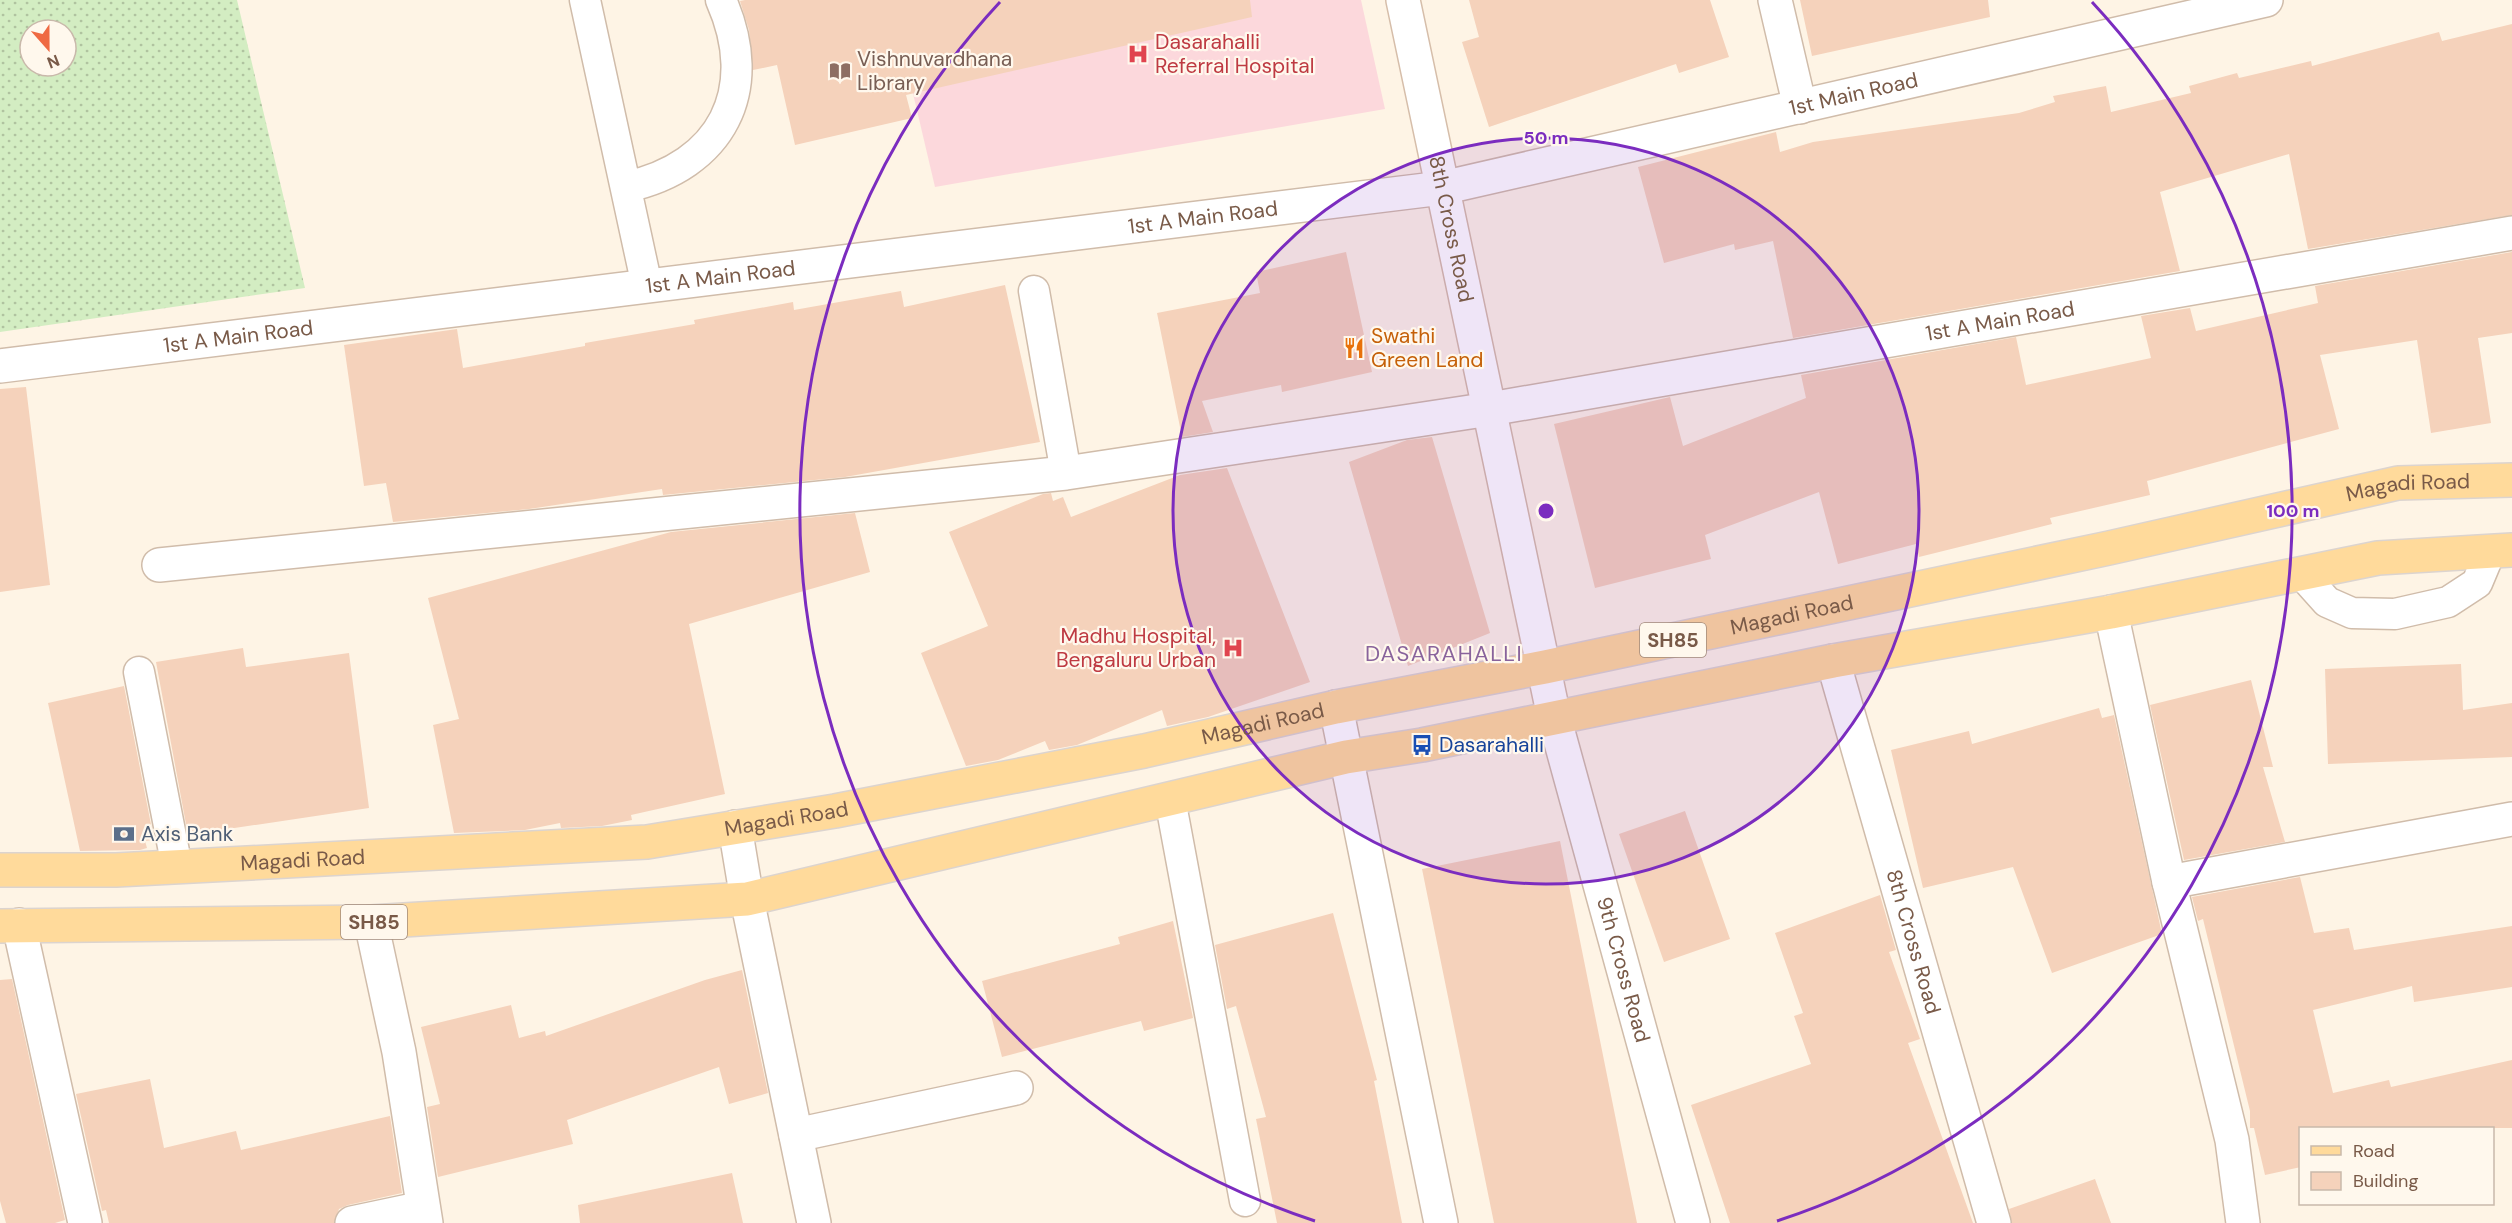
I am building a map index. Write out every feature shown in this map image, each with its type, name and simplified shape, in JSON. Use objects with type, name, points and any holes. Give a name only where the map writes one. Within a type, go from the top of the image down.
[{"type":"main road","name":"Magadi Road","points":[[0,870],[177,867],[647,842],[835,811],[1144,751],[1336,707],[1545,668],[2109,548],[2398,483],[2512,480]]},
{"type":"main road","name":"SH85","points":[[10,925],[371,922],[747,899],[1346,757],[1833,662],[2111,612],[2378,558],[2501,551]]},
{"type":"street","name":"8th Cross Road","points":[[1403,0],[1545,668]]},
{"type":"street","points":[[1775,0],[1800,106]]},
{"type":"street","name":"1st Main Road","points":[[1442,188],[2266,0]]},
{"type":"street","name":"1st A Main Road","points":[[0,366],[1442,188]]},
{"type":"street","name":"1st A Main Road","points":[[159,565],[1066,473],[1490,409],[2512,233]]},
{"type":"street","points":[[2111,612],[2169,882],[2232,1140],[2243,1223]]},
{"type":"street","name":"8th Cross Road","points":[[1833,662],[1994,1223]]},
{"type":"street","name":"9th Cross Road","points":[[1545,668],[1554,717],[1693,1223]]},
{"type":"street","points":[[1336,707],[1442,1223]]},
{"type":"street","points":[[2169,882],[2512,819]]},
{"type":"street","points":[[735,827],[747,899],[814,1223]]},
{"type":"street","points":[[352,1223],[424,1216],[399,1052],[371,922]]},
{"type":"street","points":[[10,925],[85,1223]]},
{"type":"street","points":[[796,1135],[1016,1088]]},
{"type":"lane","points":[[585,0],[647,286]]},
{"type":"lane","points":[[626,188],[653,182],[678,169],[700,153],[718,131],[730,106],[737,79],[738,52],[732,25],[721,0]]},
{"type":"lane","points":[[1034,291],[1066,473]]},
{"type":"lane","points":[[2301,573],[2327,602],[2352,613],[2395,614],[2448,602],[2477,583],[2501,551]]},
{"type":"lane","points":[[139,672],[177,867]]},
{"type":"lane","points":[[1170,799],[1245,1201]]},
{"type":"shaded area","name":"Dasarahalli Referral Hospital","points":[[891,0],[1361,0],[1385,109],[935,187]]},
{"type":"green space","points":[[0,0],[237,0],[305,288],[0,332]]},
{"type":"building","points":[[1250,0],[1252,17],[906,95],[912,118],[795,145],[777,65],[753,70],[749,30],[740,1]]},
{"type":"building","points":[[1469,0],[1710,0],[1729,57],[1679,73],[1676,64],[1489,127],[1462,42],[1479,37]]},
{"type":"building","points":[[1800,0],[1988,0],[1990,17],[1812,56]]},
{"type":"building","points":[[2512,24],[2512,215],[2308,249],[2289,154],[2160,192],[2180,271],[1793,338],[1773,241],[1735,250],[1734,244],[1664,263],[1638,167],[1776,132],[1780,152],[1813,142],[2019,113],[2055,102],[2053,96],[2106,86],[2111,112],[2191,93],[2189,86],[2237,73],[2239,78],[2311,61],[2312,66],[2439,32],[2442,41]]},
{"type":"building","points":[[1346,252],[1372,372],[1282,392],[1281,385],[1202,401],[1213,432],[1182,437],[1157,313],[1260,293],[1256,272]]},
{"type":"building","points":[[2512,252],[2512,333],[2478,338],[2491,423],[2431,433],[2417,340],[2320,355],[2339,429],[2147,481],[2150,495],[2050,518],[2052,524],[1919,557],[1916,544],[1838,564],[1819,492],[1705,535],[1711,559],[1595,588],[1554,424],[1670,397],[1683,446],[1806,398],[1801,375],[2016,337],[2026,385],[2151,358],[2141,316],[2190,308],[2196,331],[2318,303],[2315,286]]},
{"type":"building","points":[[1005,285],[1040,442],[845,477],[663,495],[662,489],[529,509],[393,522],[386,483],[364,486],[344,345],[457,329],[463,368],[585,346],[585,343],[695,324],[694,320],[793,302],[794,310],[901,291],[904,307]]},
{"type":"building","points":[[26,387],[50,585],[0,592],[0,389]]},
{"type":"building","points":[[1432,437],[1490,633],[1408,666],[1349,462],[1407,440]]},
{"type":"building","points":[[1227,468],[1310,682],[1208,717],[1167,726],[1162,710],[1077,745],[1049,750],[1045,741],[998,760],[966,766],[921,653],[988,626],[949,532],[1043,494],[1051,493],[1053,501],[1063,497],[1071,517],[1180,475]]},
{"type":"building","points":[[855,513],[870,572],[689,624],[725,794],[631,815],[632,820],[602,826],[561,828],[560,823],[525,830],[454,833],[433,725],[459,719],[428,598],[671,532]]},
{"type":"building","points":[[243,648],[246,667],[349,653],[369,808],[188,835],[156,662]]},
{"type":"building","points":[[2461,664],[2463,710],[2512,703],[2512,757],[2328,764],[2325,669]]},
{"type":"building","points":[[2251,680],[2273,767],[2263,767],[2285,842],[2184,860],[2150,705]]},
{"type":"building","points":[[124,686],[154,840],[145,841],[147,848],[140,850],[80,851],[48,703]]},
{"type":"building","points":[[2099,708],[2102,718],[2114,715],[2162,934],[2052,973],[2013,867],[1923,888],[1891,750],[1969,731],[1972,744]]},
{"type":"building","points":[[1685,811],[1730,939],[1664,962],[1619,834]]},
{"type":"building","points":[[1560,841],[1637,1223],[1494,1223],[1422,869]]},
{"type":"building","points":[[2300,877],[2314,933],[2349,928],[2354,950],[2512,926],[2512,987],[2414,1002],[2412,986],[2313,1010],[2333,1093],[2389,1080],[2391,1087],[2512,1060],[2512,1128],[2299,1127],[2299,1167],[2265,1175],[2254,1128],[2250,1128],[2250,1111],[2203,919],[2198,921],[2192,897]]},
{"type":"building","points":[[1880,895],[1896,950],[1889,952],[1920,1039],[1908,1043],[1973,1223],[1730,1223],[1691,1105],[1811,1064],[1794,1016],[1803,1013],[1775,933]]},
{"type":"building","points":[[1333,913],[1377,1080],[1374,1081],[1402,1223],[1277,1223],[1256,1119],[1266,1117],[1236,1006],[1227,1009],[1215,945]]},
{"type":"building","points":[[1173,921],[1193,1018],[1144,1031],[1141,1021],[1002,1057],[982,981],[1120,944],[1118,937]]},
{"type":"building","points":[[742,970],[768,1093],[729,1104],[719,1067],[567,1120],[573,1144],[438,1177],[427,1107],[440,1104],[421,1027],[511,1005],[519,1038],[545,1031],[546,1036],[705,980]]},
{"type":"building","points":[[12,979],[65,1220],[55,1223],[6,1223],[0,1201],[0,980]]},
{"type":"building","points":[[150,1079],[164,1148],[236,1131],[241,1150],[390,1116],[402,1193],[348,1205],[339,1209],[334,1223],[109,1223],[106,1210],[102,1211],[76,1094]]},
{"type":"building","points":[[732,1173],[743,1223],[580,1223],[578,1205]]},
{"type":"building","points":[[2095,1179],[2111,1223],[2012,1223],[2009,1209]]},
{"type":"place","name":"Dasarahalli Referral Hospital","points":[[1138,54]]},
{"type":"place","name":"Vishnuvardhana Library","points":[[840,71]]},
{"type":"place","name":"Swathi Green Land","points":[[1354,348]]},
{"type":"place","name":"Madhu Hospital, Bengaluru Urban","points":[[1233,648]]},
{"type":"place","name":"Dasarahalli","points":[[1422,745]]},
{"type":"place","name":"Axis Bank","points":[[124,834]]},
{"type":"district","name":"DASARAHALLI","points":[[1444,653]]}]
